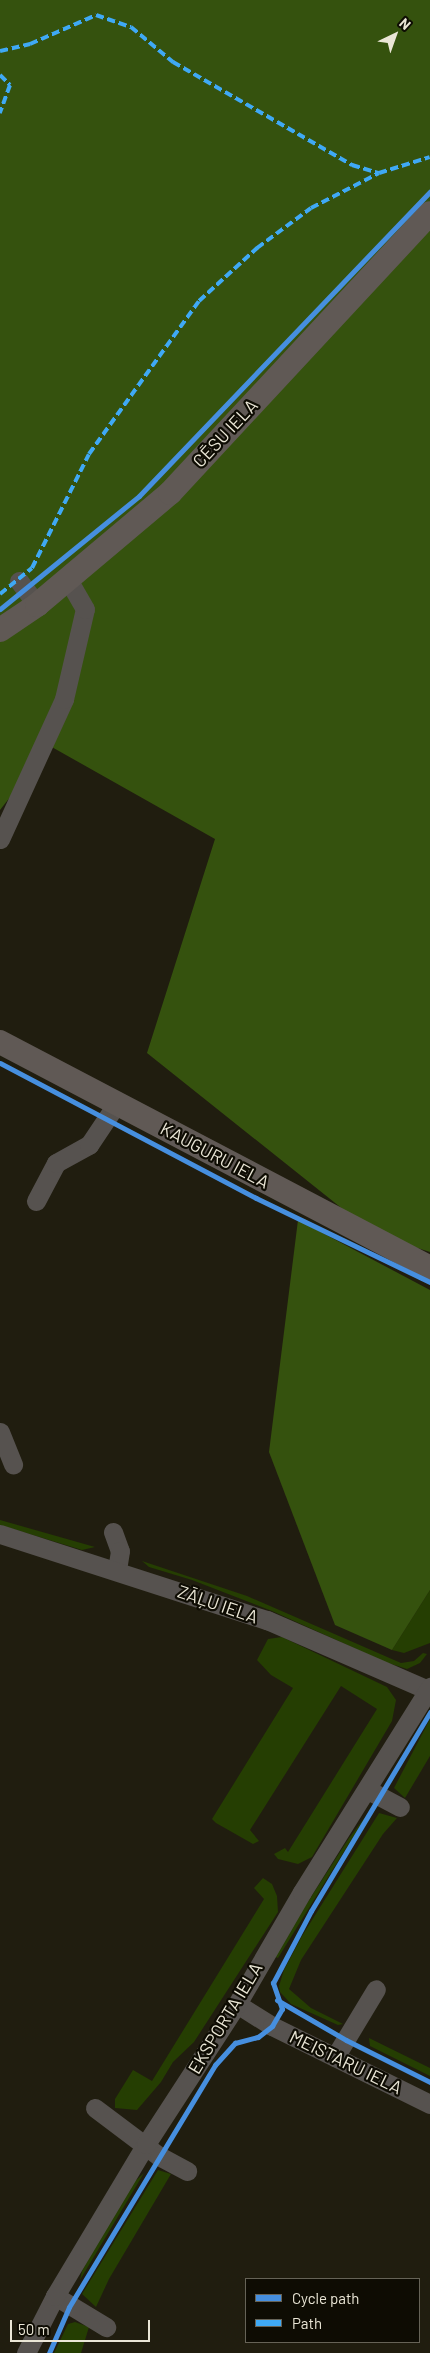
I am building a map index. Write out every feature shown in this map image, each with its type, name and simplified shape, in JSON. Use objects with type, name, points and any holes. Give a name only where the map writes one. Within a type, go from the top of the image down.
[{"type":"main road","name":"CĒSU IELA","points":[[0,630],[37,605],[170,493],[430,213]]},
{"type":"main road","name":"KAUGURU IELA","points":[[0,1042],[430,1268]]},
{"type":"street","points":[[0,839],[64,699],[85,609],[68,579]]},
{"type":"street","points":[[18,582],[37,605]]},
{"type":"street","points":[[36,1201],[56,1163],[89,1145],[117,1103]]},
{"type":"street","points":[[0,1432],[13,1465]]},
{"type":"street","points":[[113,1532],[120,1551],[117,1570]]},
{"type":"street","name":"ZĀĻU IELA","points":[[0,1534],[117,1570],[267,1620],[430,1690]]},
{"type":"street","name":"EKSPORTA IELA","points":[[26,2353],[55,2296],[146,2144],[237,2004],[302,1892],[430,1690]]},
{"type":"street","points":[[368,1790],[400,1807]]},
{"type":"street","points":[[336,2057],[376,1989]]},
{"type":"street","name":"MEISTARU IELA","points":[[237,2004],[272,2026],[430,2104]]},
{"type":"street","points":[[96,2108],[146,2144],[159,2156],[187,2171]]},
{"type":"street","points":[[55,2296],[106,2327]]},
{"type":"green space","points":[[0,0],[430,0],[430,1252],[374,1234],[147,1053],[215,839],[50,746],[0,810]]},
{"type":"green space","points":[[298,1220],[430,1290],[430,1590],[392,1650],[335,1625],[269,1452]]},
{"type":"green space","points":[[0,1520],[95,1547],[82,1550],[0,1525]]},
{"type":"green space","points":[[142,1561],[247,1596],[401,1663],[414,1661],[423,1653],[427,1654],[420,1663],[407,1669],[385,1662],[272,1611],[192,1580],[149,1567]]},
{"type":"green space","points":[[430,1590],[430,1643],[404,1653],[392,1650]]},
{"type":"green space","points":[[282,1637],[387,1687],[396,1700],[392,1721],[312,1857],[298,1864],[278,1859],[274,1854],[285,1848],[288,1852],[377,1709],[341,1686],[250,1830],[259,1841],[253,1844],[216,1823],[212,1819],[293,1688],[271,1675],[257,1660],[268,1639]]},
{"type":"green space","points":[[430,1719],[430,1756],[405,1798],[394,1788]]},
{"type":"green space","points":[[379,1813],[397,1818],[383,1834],[301,1960],[289,1989],[311,2008],[343,2024],[338,2025],[291,2004],[280,1992],[279,1986],[284,1970],[302,1936]]},
{"type":"green space","points":[[366,1816],[278,1958],[273,1956],[349,1838]]},
{"type":"green space","points":[[263,1878],[272,1884],[277,1896],[278,1912],[194,2042],[173,2062],[161,2082],[137,2110],[115,2108],[115,2099],[133,2070],[152,2081],[264,1899],[254,1888]]},
{"type":"green space","points":[[369,2038],[430,2068],[430,2076],[370,2046]]},
{"type":"green space","points":[[158,2170],[171,2174],[109,2279],[96,2307],[82,2294]]},
{"type":"green space","points":[[144,2173],[80,2280],[82,2271],[133,2183]]},
{"type":"green space","points":[[75,2322],[89,2327],[81,2353],[54,2353],[68,2324]]},
{"type":"marked path","points":[[0,51],[30,44],[96,15],[131,27],[173,62],[352,165],[379,173]]},
{"type":"marked path","points":[[0,75],[10,85],[0,113]]},
{"type":"marked path","points":[[0,594],[32,568],[89,454],[199,301],[257,248],[311,208],[379,173],[430,157]]},
{"type":"cycle path","points":[[0,609],[139,496],[430,192]]},
{"type":"cycle path","points":[[0,1063],[256,1198],[430,1282]]},
{"type":"cycle path","points":[[49,2353],[69,2307],[215,2065],[235,2043],[258,2037],[272,2026],[282,2009],[273,1983],[311,1911],[430,1712]]},
{"type":"cycle path","points":[[277,2000],[346,2040],[430,2082]]}]
